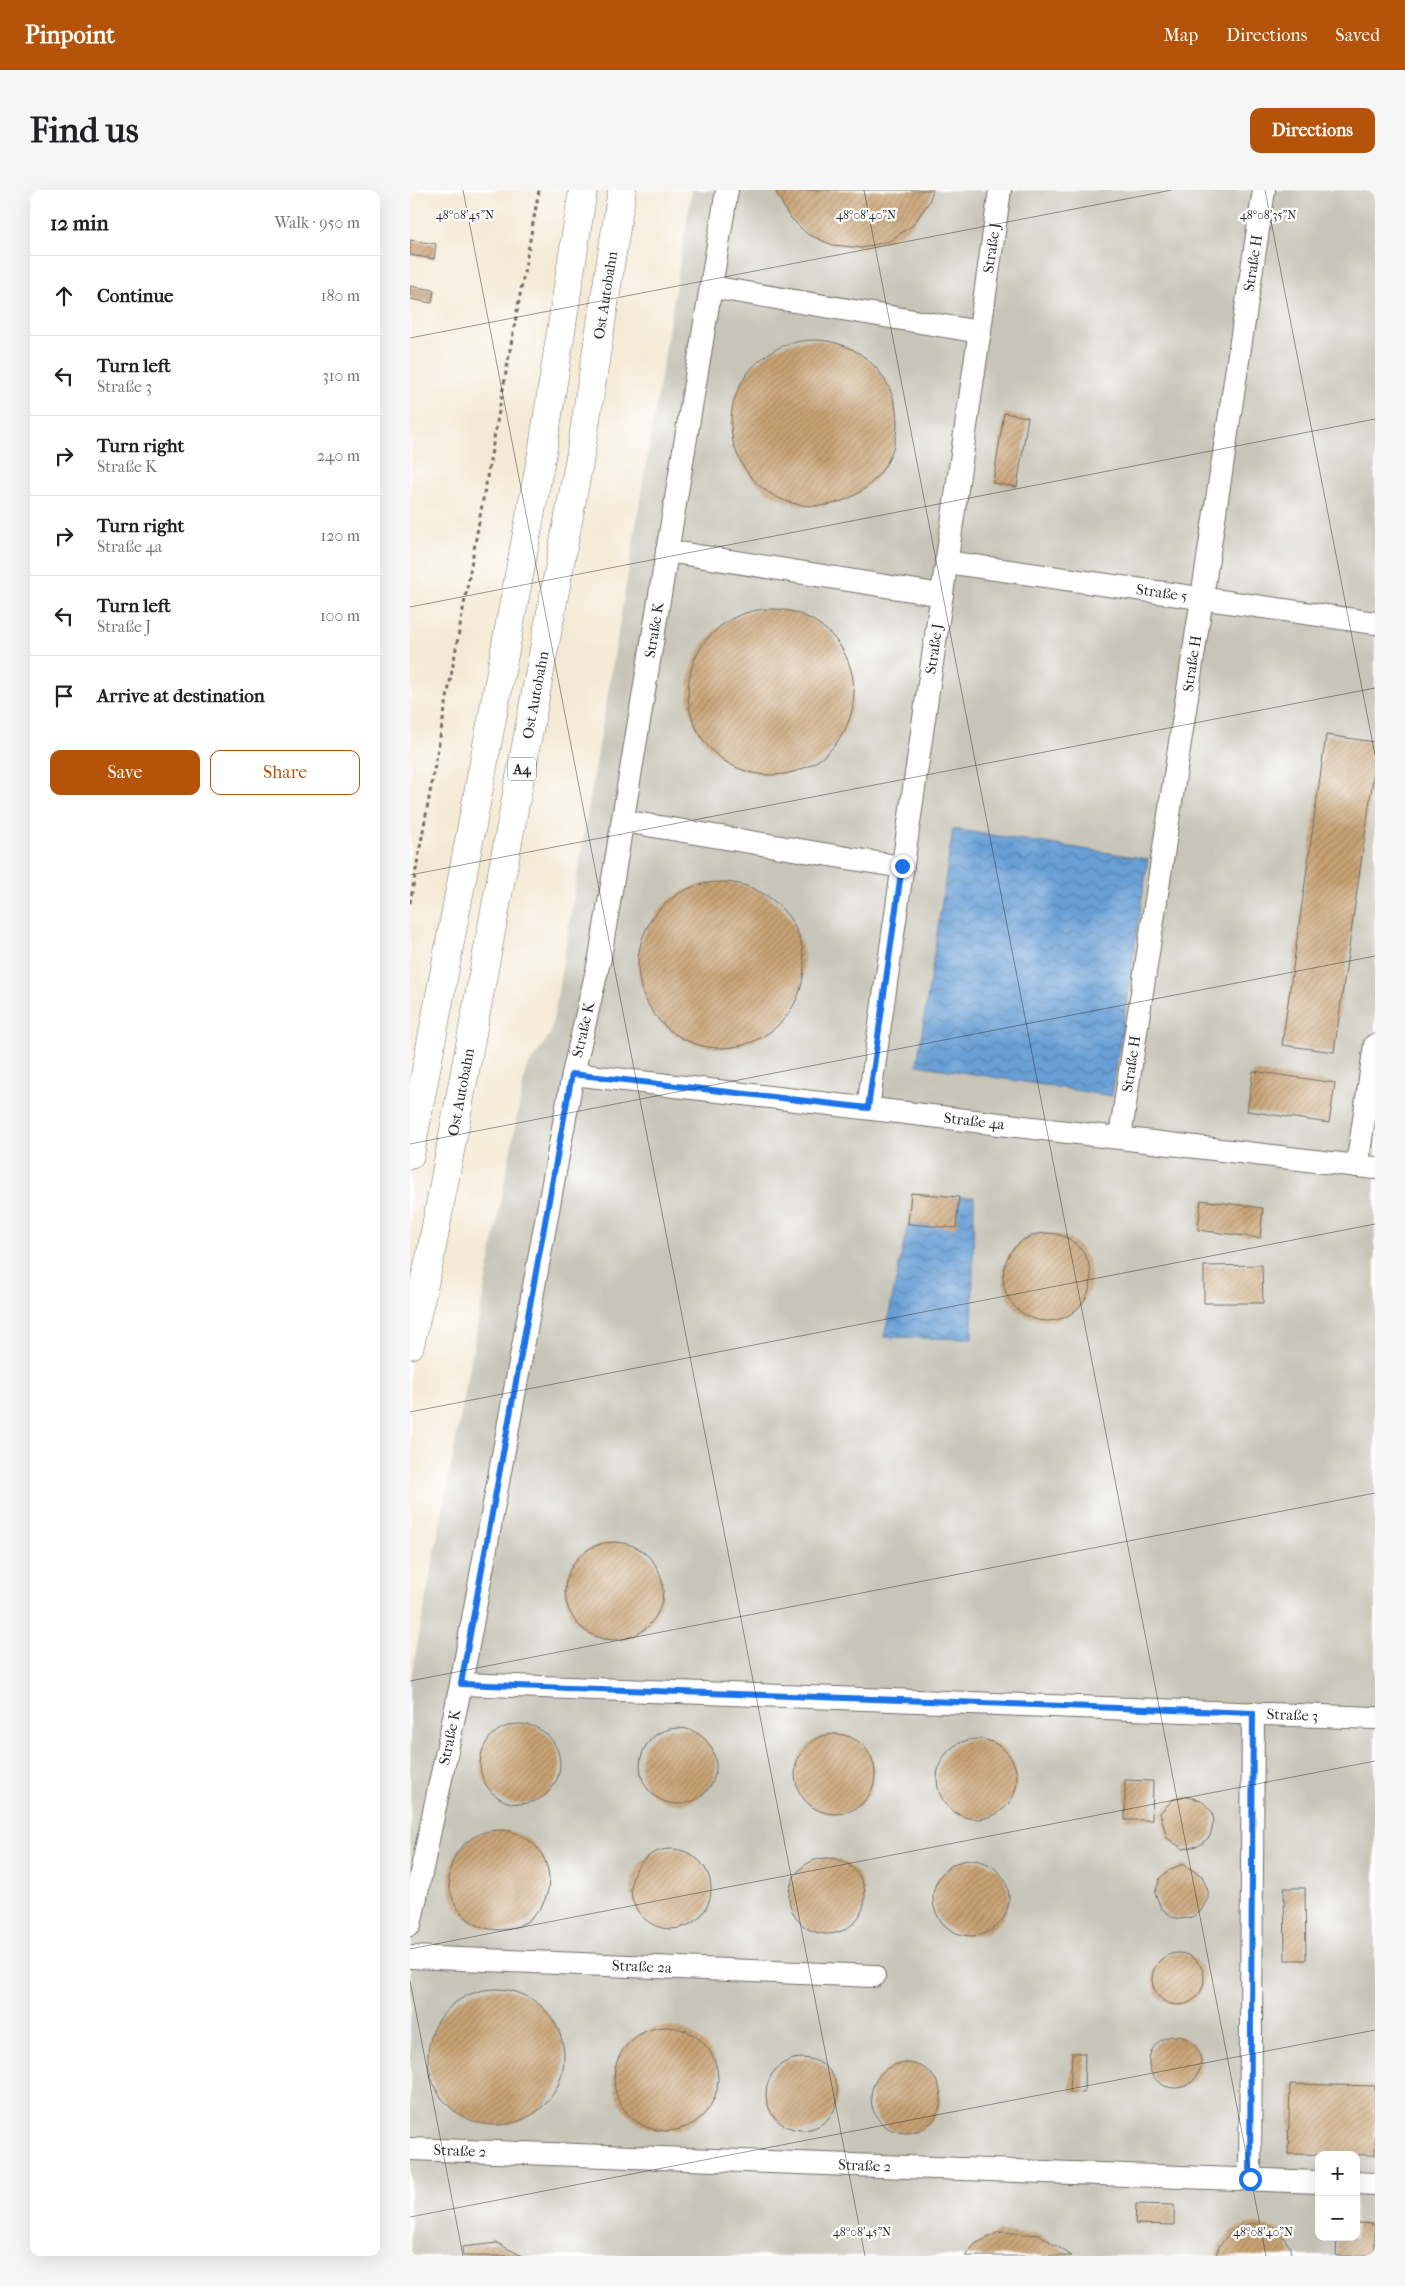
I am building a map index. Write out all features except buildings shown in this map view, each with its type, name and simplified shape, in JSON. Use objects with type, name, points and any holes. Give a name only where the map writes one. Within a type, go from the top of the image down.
[{"type":"highway","points":[[410,1154],[540,463],[583,190]]},
{"type":"highway","name":"Ost Autobahn","points":[[410,1345],[430,1258],[579,466],[622,190]]},
{"type":"lane","name":"Straße K","points":[[410,1925],[461,1684],[572,1074],[600,957],[727,190]]},
{"type":"lane","name":"Straße J","points":[[868,1108],[1000,190]]},
{"type":"lane","name":"Straße H","points":[[1120,1137],[1200,599],[1264,190]]},
{"type":"lane","points":[[711,287],[980,332]]},
{"type":"lane","points":[[668,551],[942,595]]},
{"type":"lane","name":"Straße 5","points":[[946,562],[1375,623]]},
{"type":"lane","points":[[623,821],[902,866]]},
{"type":"lane","points":[[1366,1167],[1375,1045]]},
{"type":"lane","name":"Straße 4a","points":[[572,1074],[1366,1167]]},
{"type":"lane","name":"Straße 3","points":[[461,1684],[1375,1718]]},
{"type":"lane","points":[[1250,2179],[1253,1713]]},
{"type":"lane","name":"Straße 2a","points":[[410,1957],[874,1976]]},
{"type":"lane","name":"Straße 2","points":[[410,2149],[1315,2182]]},
{"type":"lane","points":[[1360,2183],[1375,2184]]},
{"type":"path","points":[[410,903],[539,190]]},
{"type":"shaded area","points":[[692,190],[1375,190],[1375,2256],[410,2256],[410,1683],[526,1069],[551,1033]]},
{"type":"water","points":[[953,829],[1148,859],[1112,1096],[917,1065]]},
{"type":"water","points":[[959,1197],[974,1197],[972,1339],[884,1337],[908,1224],[956,1227]]},
{"type":"route","points":[[902,866],[868,1108],[572,1074],[461,1684],[1253,1713],[1250,2179]]}]
